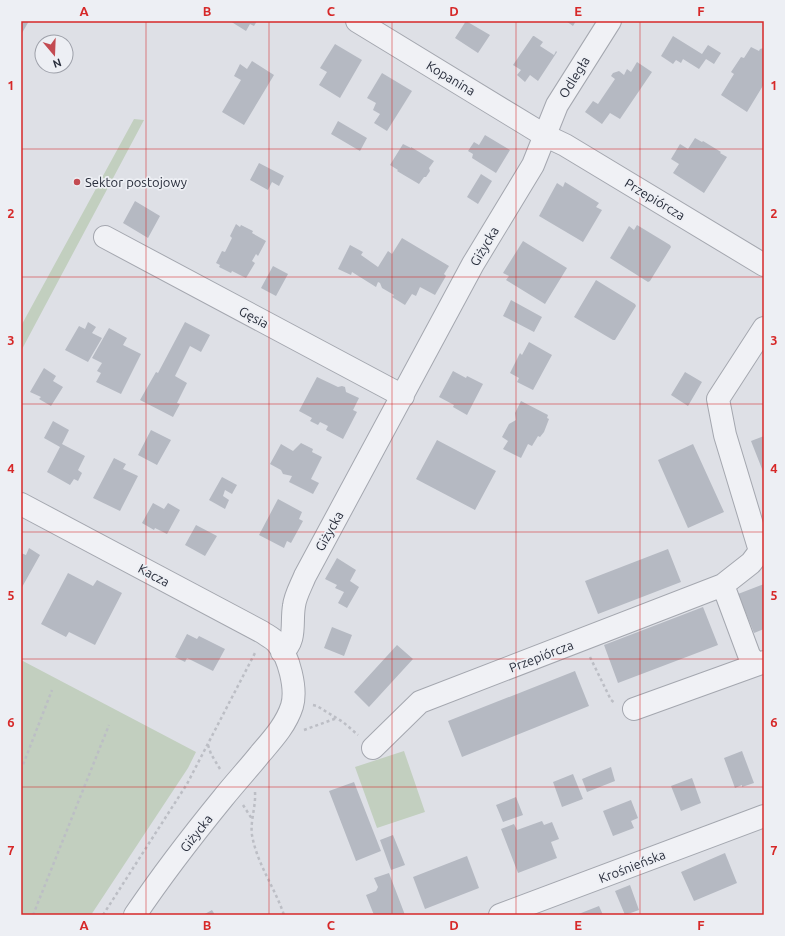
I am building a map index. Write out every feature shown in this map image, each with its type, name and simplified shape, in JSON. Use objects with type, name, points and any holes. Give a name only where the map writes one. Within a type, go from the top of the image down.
[{"type":"street","name":"Kopanina","points":[[357,21],[544,135]]},
{"type":"street","name":"Odległa","points":[[544,135],[557,105],[610,21]]},
{"type":"street","name":"Przepiórcza","points":[[544,135],[565,145],[764,265]]},
{"type":"street","name":"Giżycka","points":[[135,915],[222,799],[274,737],[287,719],[293,699],[290,674],[282,652],[287,649],[291,642],[294,604],[305,576],[473,264],[533,165],[544,135]]},
{"type":"street","name":"Gęsia","points":[[105,237],[403,396]]},
{"type":"street","name":"Przepiórcza","points":[[373,748],[420,702],[723,586],[751,564],[760,550],[725,435],[718,399],[764,328]]},
{"type":"street","name":"Kacza","points":[[21,504],[262,632],[277,643],[282,652]]},
{"type":"street","points":[[723,586],[749,655],[760,664]]},
{"type":"street","points":[[634,709],[760,664]]},
{"type":"street","name":"Krośnieńska","points":[[500,915],[764,816]]},
{"type":"path","points":[[103,915],[187,784],[257,648]]},
{"type":"path","points":[[21,770],[52,690]]},
{"type":"path","points":[[293,699],[317,706],[337,718],[373,748]]},
{"type":"path","points":[[303,730],[337,718]]},
{"type":"path","points":[[33,915],[109,725]]},
{"type":"path","points":[[255,790],[256,802],[252,834],[259,860],[284,915]]},
{"type":"green space","points":[[134,119],[144,120],[21,351],[21,326]]},
{"type":"green space","points":[[21,660],[196,752],[188,768],[91,915],[21,915]]},
{"type":"green space","points":[[404,751],[425,812],[377,828],[355,767]]},
{"type":"building","points":[[21,21],[29,21],[22,33],[21,33]]},
{"type":"building","points":[[230,21],[257,21],[254,26],[250,24],[246,31]]},
{"type":"building","points":[[466,21],[490,35],[478,53],[455,38]]},
{"type":"building","points":[[566,21],[576,21],[573,26]]},
{"type":"building","points":[[534,36],[543,42],[540,46],[554,55],[556,51],[557,52],[538,81],[530,75],[525,82],[517,75],[521,70],[513,65]]},
{"type":"building","points":[[673,36],[702,54],[708,45],[721,53],[714,64],[706,59],[699,69],[683,59],[681,63],[676,60],[673,64],[661,56]]},
{"type":"building","points":[[335,44],[362,60],[340,98],[319,85],[327,72],[320,68]]},
{"type":"building","points":[[751,47],[759,51],[760,49],[764,48],[764,84],[747,112],[721,95],[734,74],[731,72],[741,57],[744,58]]},
{"type":"building","points":[[252,61],[274,75],[244,125],[222,112],[241,80],[234,76],[240,64],[247,69]]},
{"type":"building","points":[[637,62],[652,72],[620,119],[610,113],[602,124],[585,112],[593,101],[598,104],[615,79],[611,76],[613,73],[619,71],[624,75],[627,69],[631,72]]},
{"type":"building","points":[[382,73],[412,91],[387,131],[374,123],[380,114],[373,110],[376,103],[367,98]]},
{"type":"building","points":[[338,121],[367,138],[360,151],[331,134]]},
{"type":"building","points":[[485,135],[510,150],[496,173],[472,158],[473,154],[468,151],[474,142],[479,145]]},
{"type":"building","points":[[695,138],[702,142],[703,141],[727,157],[704,193],[673,173],[679,164],[671,159],[680,144],[688,149]]},
{"type":"building","points":[[403,144],[411,147],[434,161],[429,168],[430,171],[419,184],[390,165]]},
{"type":"building","points":[[259,163],[284,176],[279,186],[272,182],[268,190],[250,180]]},
{"type":"building","points":[[481,174],[492,181],[478,204],[467,197]]},
{"type":"building","points":[[565,182],[599,203],[596,207],[602,210],[583,242],[539,216],[557,183],[563,187]]},
{"type":"building","points":[[135,201],[160,216],[148,238],[123,223]]},
{"type":"building","points":[[236,224],[240,227],[241,225],[253,231],[252,233],[266,241],[258,256],[256,254],[252,261],[255,263],[246,278],[232,271],[231,273],[219,267],[220,265],[216,263],[222,251],[225,252],[232,238],[230,236]]},
{"type":"building","points":[[637,225],[671,247],[648,282],[610,258],[629,226],[634,230]]},
{"type":"building","points":[[402,238],[449,266],[444,274],[446,276],[435,295],[420,287],[416,296],[412,294],[405,305],[392,297],[394,295],[382,288],[380,283],[378,282],[376,287],[352,272],[351,275],[338,269],[350,245],[363,252],[361,255],[378,267],[388,251],[392,254]]},
{"type":"building","points":[[523,241],[567,268],[545,304],[506,280],[509,276],[503,273]]},
{"type":"building","points":[[273,266],[288,274],[276,296],[261,288]]},
{"type":"building","points":[[596,280],[636,306],[615,340],[574,317]]},
{"type":"building","points":[[511,300],[542,317],[534,332],[503,316]]},
{"type":"building","points":[[88,322],[96,327],[92,333],[102,338],[88,362],[65,350],[79,326],[85,329]]},
{"type":"building","points":[[185,322],[210,335],[201,352],[190,346],[175,376],[187,383],[177,403],[180,404],[173,417],[140,400],[156,372],[158,373]]},
{"type":"building","points":[[109,328],[127,338],[123,345],[141,354],[121,394],[96,382],[101,373],[97,371],[102,363],[92,358]]},
{"type":"building","points":[[529,342],[552,355],[533,390],[517,382],[519,378],[510,373],[520,353],[522,355]]},
{"type":"building","points":[[44,368],[56,376],[53,381],[63,387],[51,406],[39,399],[41,397],[30,392]]},
{"type":"building","points":[[453,371],[466,378],[467,376],[483,384],[467,415],[453,407],[454,405],[439,397]]},
{"type":"building","points":[[685,372],[702,382],[688,406],[671,395]]},
{"type":"building","points":[[317,377],[338,387],[345,387],[346,392],[359,398],[353,410],[357,412],[343,439],[326,430],[328,426],[320,422],[318,425],[310,421],[312,418],[299,411]]},
{"type":"building","points":[[521,401],[548,415],[547,418],[549,419],[544,432],[540,437],[538,436],[532,446],[528,444],[521,458],[503,449],[508,441],[502,437],[509,424],[516,420],[515,413]]},
{"type":"building","points":[[53,421],[69,430],[62,444],[85,456],[78,470],[82,473],[78,481],[74,479],[70,485],[47,472],[60,447],[44,438]]},
{"type":"building","points":[[151,430],[171,440],[157,465],[138,455]]},
{"type":"building","points":[[764,436],[764,474],[751,441]]},
{"type":"building","points":[[437,440],[496,471],[475,510],[416,479]]},
{"type":"building","points":[[301,443],[313,449],[312,452],[322,457],[311,479],[319,483],[313,494],[289,482],[292,476],[283,474],[281,470],[270,464],[281,444],[293,451]]},
{"type":"building","points":[[693,444],[724,512],[688,528],[658,460]]},
{"type":"building","points":[[114,458],[126,464],[123,469],[138,476],[120,511],[93,498]]},
{"type":"building","points":[[222,477],[237,485],[232,494],[225,490],[223,496],[229,500],[225,509],[209,500]]},
{"type":"building","points":[[278,499],[302,512],[299,519],[303,521],[291,543],[287,541],[284,548],[259,535]]},
{"type":"building","points":[[153,503],[164,509],[168,503],[180,510],[167,534],[155,528],[154,530],[142,523]]},
{"type":"building","points":[[196,525],[217,536],[205,556],[185,545]]},
{"type":"building","points":[[29,548],[40,555],[21,589],[21,553],[26,555]]},
{"type":"building","points":[[668,549],[681,582],[598,614],[585,581]]},
{"type":"building","points":[[337,558],[356,570],[350,581],[359,587],[347,608],[338,603],[344,592],[335,588],[337,585],[325,579]]},
{"type":"building","points":[[68,573],[93,586],[97,580],[122,593],[95,645],[69,632],[66,637],[41,624]]},
{"type":"building","points":[[764,584],[764,629],[754,633],[738,594]]},
{"type":"building","points":[[703,607],[718,645],[618,683],[604,645]]},
{"type":"building","points":[[332,627],[352,635],[344,656],[324,648]]},
{"type":"building","points":[[187,634],[197,639],[199,636],[225,649],[213,671],[187,658],[185,662],[175,657]]},
{"type":"building","points":[[397,645],[413,659],[369,707],[354,692]]},
{"type":"building","points":[[575,671],[589,706],[462,757],[448,721]]},
{"type":"building","points":[[742,751],[754,783],[735,788],[724,758]]},
{"type":"building","points":[[611,767],[615,781],[587,792],[582,779]]},
{"type":"building","points":[[573,774],[583,799],[562,807],[553,782]]},
{"type":"building","points":[[692,778],[701,803],[681,811],[671,786]]},
{"type":"building","points":[[354,782],[381,851],[356,861],[329,791]]},
{"type":"building","points":[[516,797],[523,815],[503,822],[496,805]]},
{"type":"building","points":[[631,800],[638,818],[631,821],[634,828],[613,836],[603,811]]},
{"type":"building","points":[[542,821],[544,825],[552,822],[559,839],[551,842],[557,858],[518,873],[501,829],[514,824],[517,830]]},
{"type":"building","points":[[393,835],[405,865],[391,870],[380,840]]},
{"type":"building","points":[[725,853],[737,883],[694,901],[681,872]]},
{"type":"building","points":[[467,856],[479,888],[425,909],[413,877]]},
{"type":"building","points":[[389,873],[405,915],[374,915],[366,895],[376,891],[378,887],[374,878]]},
{"type":"building","points":[[630,885],[639,910],[625,915],[615,891]]},
{"type":"building","points":[[599,906],[603,915],[576,915]]},
{"type":"building","points":[[212,910],[215,915],[203,915]]},
{"type":"place","name":"Sektor postojowy","points":[[77,182]]}]
